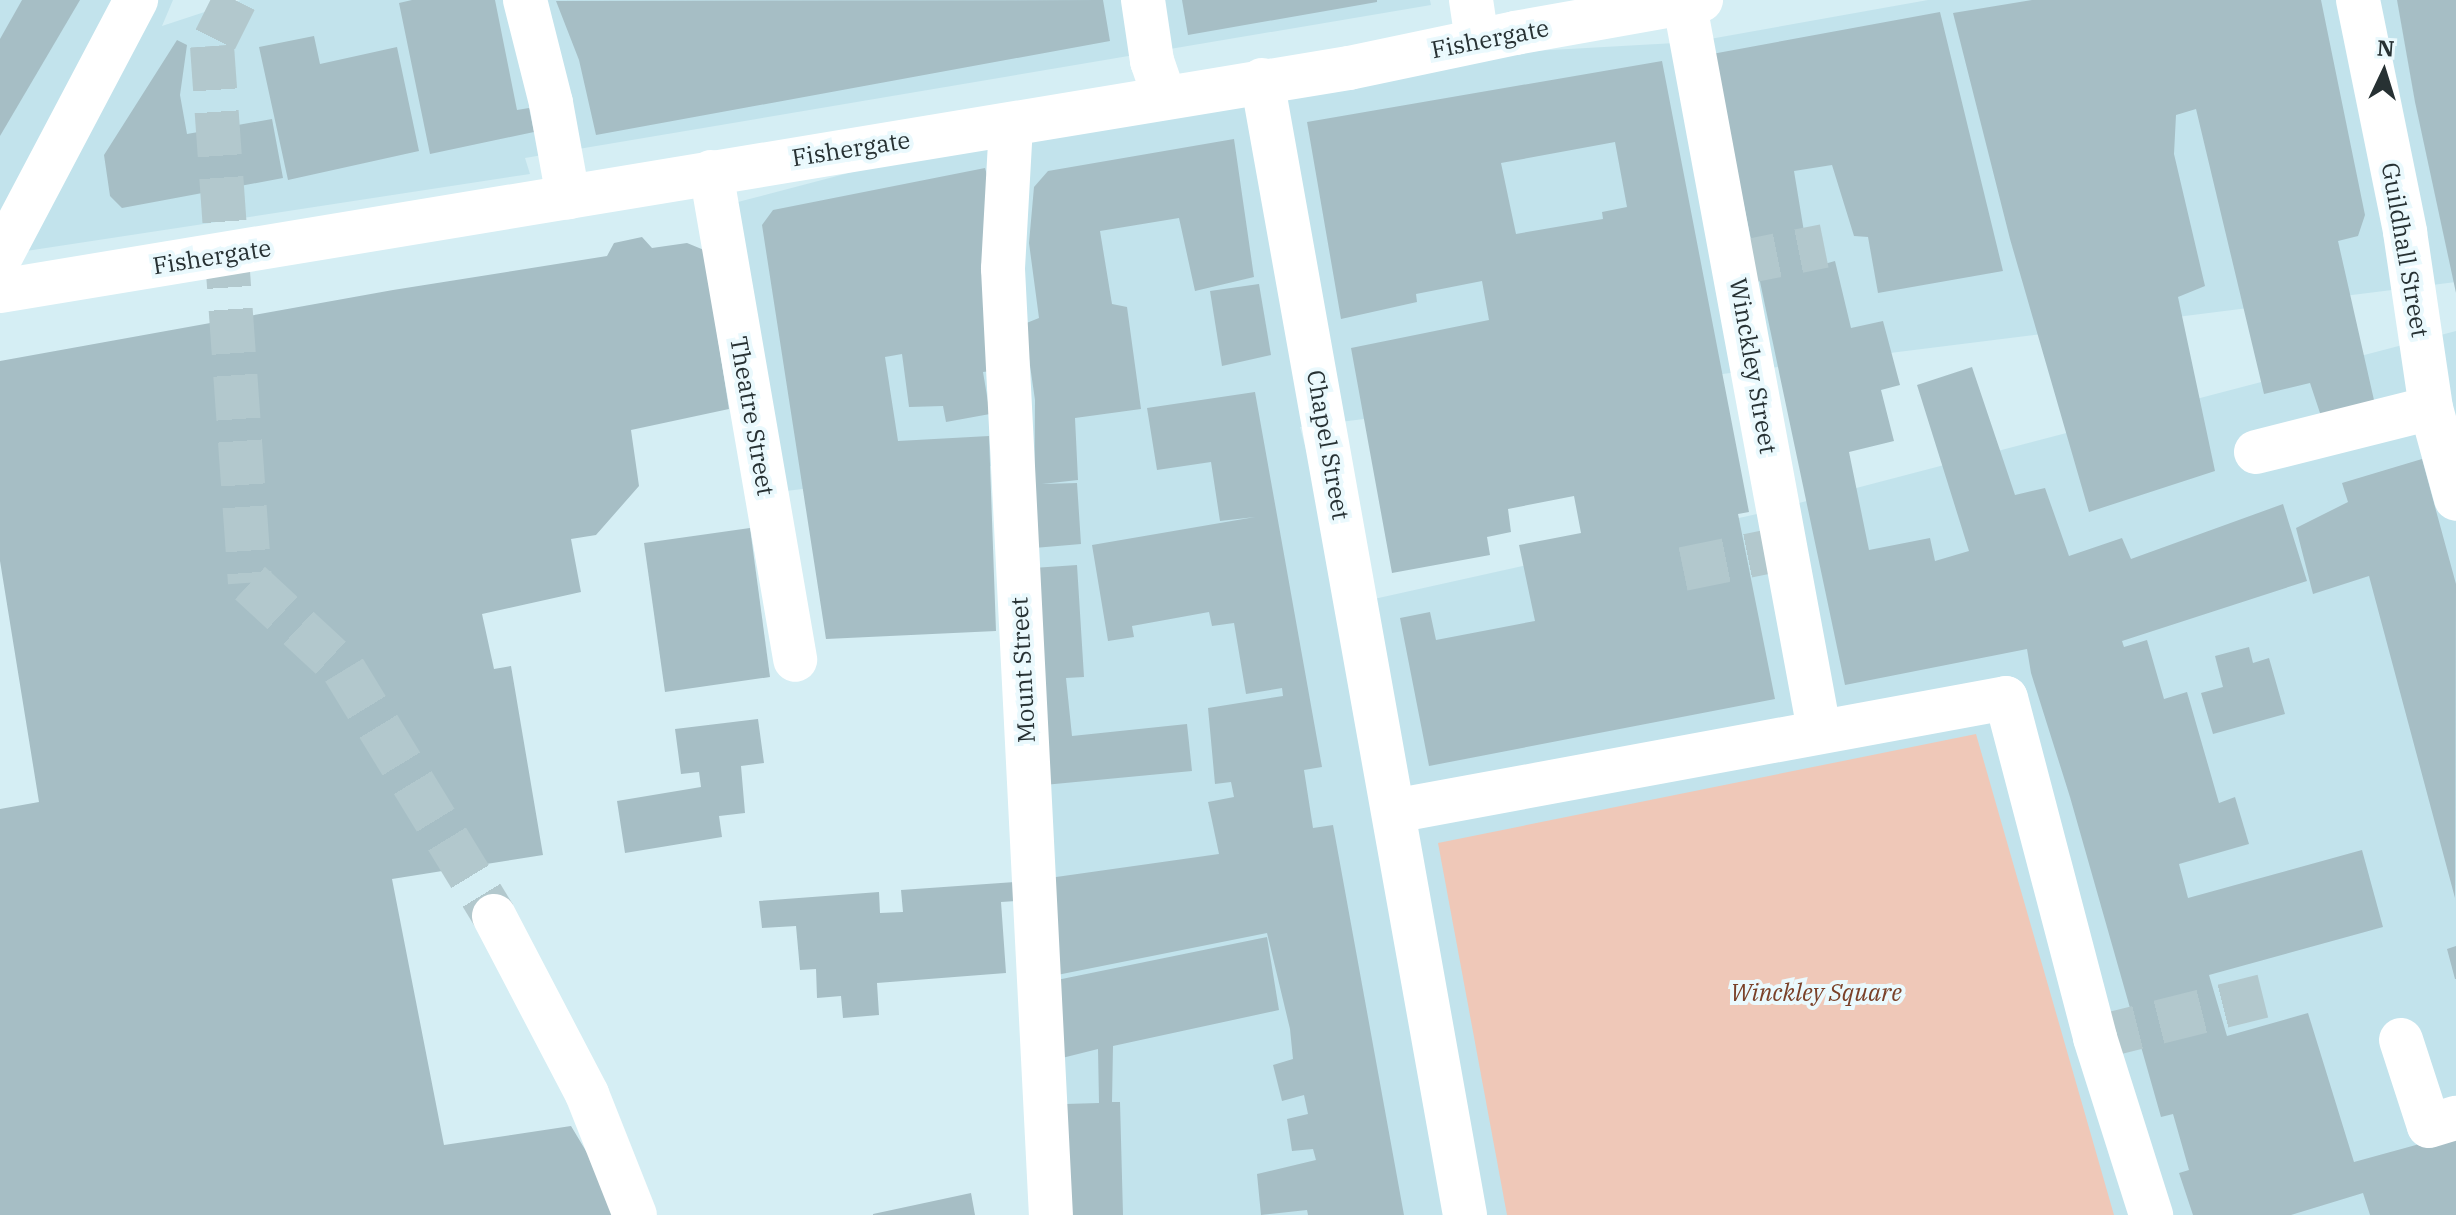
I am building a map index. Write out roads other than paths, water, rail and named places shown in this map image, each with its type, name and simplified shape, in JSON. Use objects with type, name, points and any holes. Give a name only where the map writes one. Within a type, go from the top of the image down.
[{"type":"street","points":[[4,246],[136,0]]},
{"type":"street","points":[[525,0],[551,103],[568,197]]},
{"type":"street","points":[[1143,0],[1152,61],[1164,95]]},
{"type":"street","name":"Guildhall Street","points":[[2358,0],[2405,232],[2431,408],[2456,499]]},
{"type":"street","name":"Fishergate","points":[[0,291],[1011,125],[1164,95],[1349,68],[1474,20],[1690,1]]},
{"type":"street","name":"Winckley Street","points":[[1690,1],[1819,730]]},
{"type":"street","name":"Chapel Street","points":[[1262,80],[1394,811]]},
{"type":"street","name":"Mount Street","points":[[1011,125],[1003,269],[1051,1215]]},
{"type":"street","name":"Theatre Street","points":[[711,172],[795,660]]},
{"type":"street","points":[[2256,452],[2431,408]]},
{"type":"street","points":[[1465,1215],[1394,811],[1819,730],[2006,698],[2095,1038],[2151,1215]]},
{"type":"street","points":[[494,916],[587,1094],[635,1215]]},
{"type":"street","points":[[2401,1040],[2429,1126],[2456,1118]]},
{"type":"street","points":[[554,1093],[600,1131]]},
{"type":"tunnel","points":[[235,0],[212,46],[250,583],[344,670],[494,916]]},
{"type":"tunnel","points":[[1734,264],[1824,246]]},
{"type":"tunnel","points":[[1683,569],[1786,548]]},
{"type":"tunnel","points":[[2095,1038],[2263,996]]},
{"type":"park label","name":"Winckley Square","points":[[1816,993]]}]
